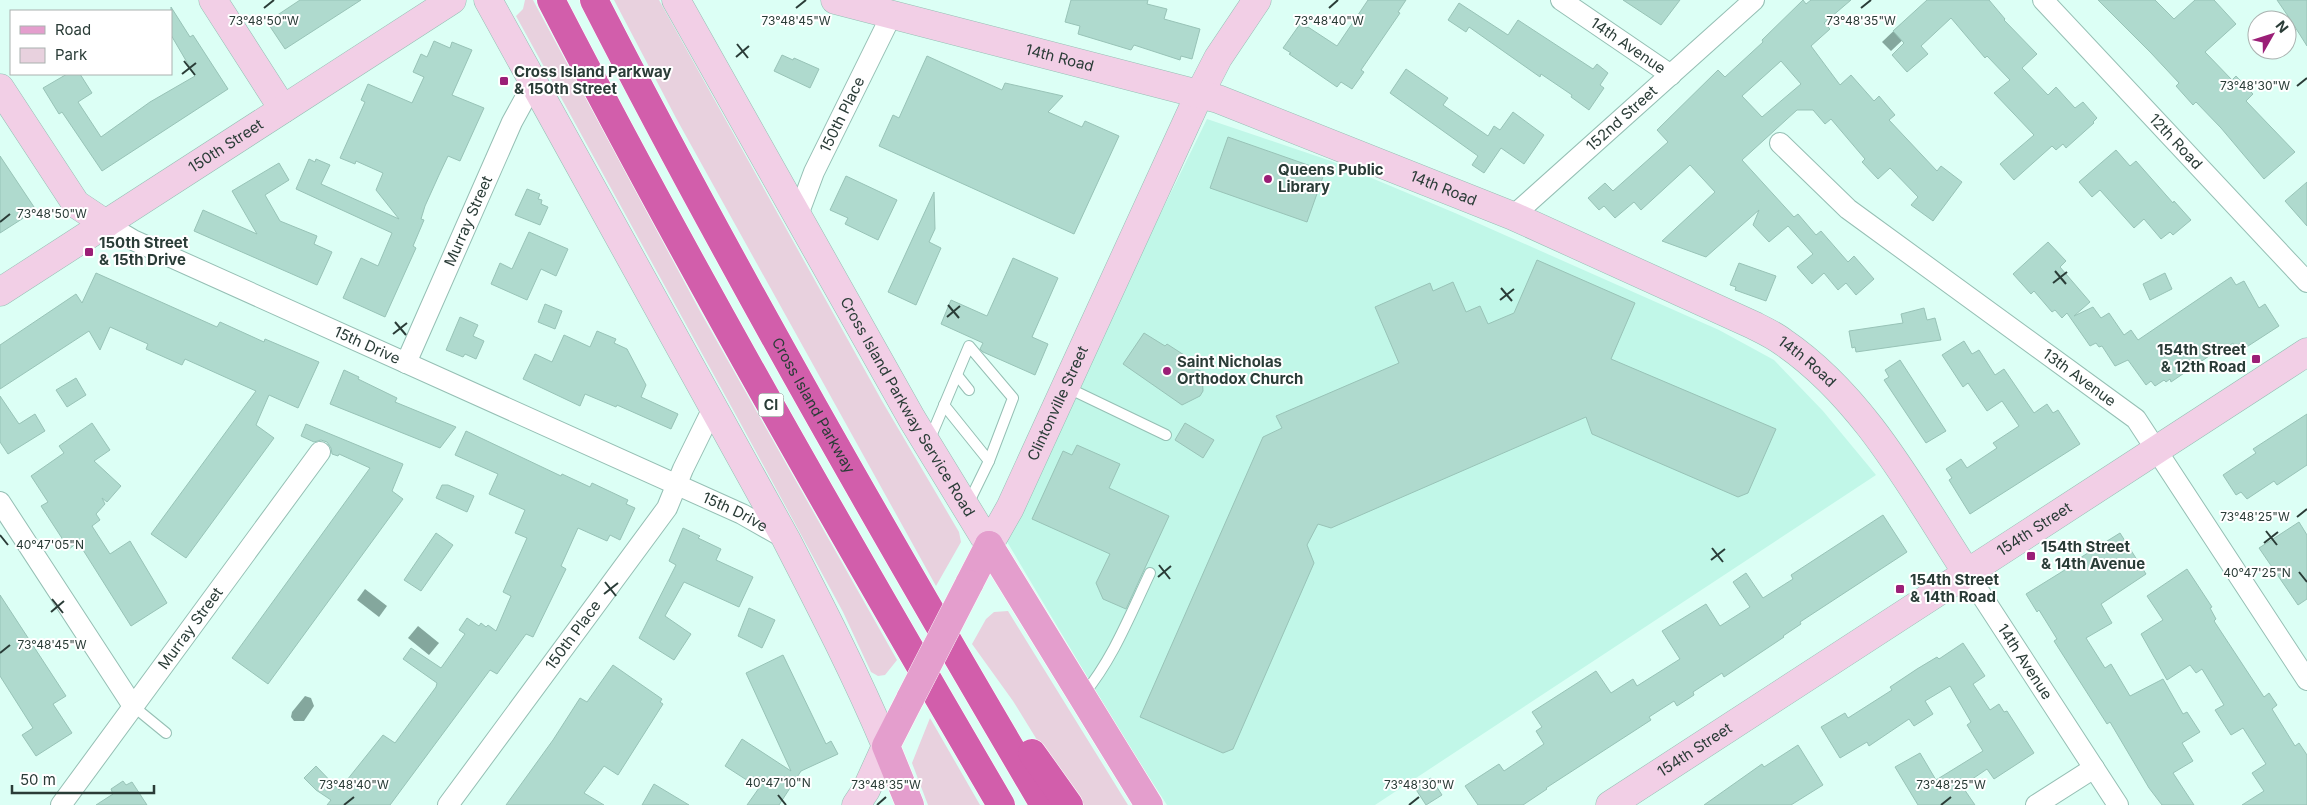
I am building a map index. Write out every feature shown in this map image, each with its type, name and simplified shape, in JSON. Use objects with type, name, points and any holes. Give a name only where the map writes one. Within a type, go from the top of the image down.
[{"type":"highway","name":"CI","points":[[551,0],[632,154],[793,445],[1000,805]]},
{"type":"highway","name":"Cross Island Parkway","points":[[594,0],[702,203],[920,592],[1044,805]]},
{"type":"highway","points":[[920,592],[1069,805]]},
{"type":"main road","name":"Clintonville Street","points":[[886,746],[989,545]]},
{"type":"main road","name":"Cross Island Parkway Service Road","points":[[989,545],[1149,805]]},
{"type":"main road","points":[[886,746],[910,805]]},
{"type":"street","points":[[213,0],[283,109]]},
{"type":"street","name":"150th Street","points":[[0,292],[452,0]]},
{"type":"street","points":[[488,0],[714,406],[786,540],[845,655],[886,746]]},
{"type":"street","name":"Cross Island Parkway Service Road","points":[[676,0],[928,445],[989,545]]},
{"type":"street","name":"14th Road","points":[[835,0],[1218,99],[1513,216],[1696,297],[1783,341],[1813,365],[1865,420]]},
{"type":"street","name":"Clintonville Street","points":[[989,545],[1010,508],[1199,95],[1218,58],[1257,0]]},
{"type":"street","name":"14th Avenue","points":[[1561,0],[1671,75]]},
{"type":"street","name":"152nd Street","points":[[1513,216],[1754,0]]},
{"type":"street","name":"12th Road","points":[[2043,0],[2307,282]]},
{"type":"street","name":"150th Place","points":[[798,215],[814,172],[891,16]]},
{"type":"street","name":"Murray Street","points":[[406,363],[512,122],[534,82]]},
{"type":"street","name":"15th Drive","points":[[0,88],[76,204],[133,240],[742,514],[786,540]]},
{"type":"street","name":"13th Avenue","points":[[1780,143],[1848,209],[2136,419],[2307,680]]},
{"type":"street","name":"154th Street","points":[[1610,805],[2307,352]]},
{"type":"street","name":"150th Place","points":[[448,805],[667,508],[714,406]]},
{"type":"street","name":"14th Avenue","points":[[1865,420],[1882,442],[2118,805]]},
{"type":"street","name":"Murray Street","points":[[61,805],[320,452]]},
{"type":"street","points":[[0,502],[133,706]]},
{"type":"street","name":"Clintonville Street","points":[[856,805],[866,790],[886,746]]},
{"type":"street","points":[[2036,805],[2094,768]]},
{"type":"lane","points":[[928,445],[969,346],[1014,398],[999,426],[989,461],[966,507]]},
{"type":"lane","points":[[957,375],[969,390]]},
{"type":"lane","points":[[1065,387],[1166,435]]},
{"type":"lane","points":[[944,405],[989,461]]},
{"type":"lane","points":[[1082,696],[1099,676],[1106,664],[1150,573]]},
{"type":"lane","points":[[133,706],[166,733]]},
{"type":"shaded area","points":[[1901,24],[1910,33],[1891,51],[1882,42]]},
{"type":"shaded area","points":[[1207,119],[1331,161],[1455,213],[1719,330],[1774,360],[1823,411],[1876,475],[1375,805],[1167,805],[1123,737],[1003,535]]},
{"type":"shaded area","points":[[365,589],[387,606],[379,617],[357,600]]},
{"type":"shaded area","points":[[418,626],[439,643],[429,655],[408,638]]},
{"type":"shaded area","points":[[305,696],[311,698],[314,706],[304,721],[294,721],[291,717],[292,712]]},
{"type":"green space","points":[[525,0],[533,0],[701,313],[897,660],[885,675],[878,676],[871,672],[843,612],[516,16],[523,9]]},
{"type":"green space","points":[[614,0],[659,0],[882,401],[959,532],[961,542],[936,586],[676,118]]},
{"type":"green space","points":[[1008,611],[1128,805],[1081,805],[1058,774],[1013,701],[972,644],[986,619],[994,612]]},
{"type":"green space","points":[[930,718],[980,805],[928,805],[912,763]]},
{"type":"building","points":[[300,0],[361,0],[285,49],[267,22]]},
{"type":"building","points":[[1071,0],[1148,0],[1147,4],[1167,9],[1164,19],[1200,29],[1192,59],[1181,56],[1180,60],[1134,45],[1131,50],[1078,34],[1080,26],[1065,22]]},
{"type":"building","points":[[1368,0],[1406,0],[1398,12],[1400,13],[1361,70],[1364,72],[1352,89],[1341,82],[1337,87],[1283,48],[1300,24],[1308,27],[1337,46]]},
{"type":"building","points":[[1623,0],[1680,0],[1661,25]]},
{"type":"building","points":[[1803,0],[1806,4],[1811,0],[1851,0],[1824,23],[1830,29],[1811,46],[1840,85],[1851,75],[1874,101],[1879,96],[1895,115],[1889,120],[1937,171],[1941,166],[1962,182],[1933,221],[1911,205],[1918,197],[1890,168],[1878,179],[1862,162],[1865,159],[1831,119],[1825,124],[1813,110],[1797,110],[1742,160],[1794,217],[1798,214],[1816,235],[1821,231],[1848,262],[1854,256],[1874,279],[1856,295],[1846,283],[1838,290],[1824,273],[1812,284],[1797,267],[1813,254],[1788,226],[1769,242],[1753,225],[1759,210],[1706,257],[1662,241],[1715,192],[1690,165],[1641,210],[1634,202],[1615,218],[1604,206],[1599,210],[1588,198],[1605,183],[1613,191],[1668,142],[1657,130],[1718,70],[1725,77],[1763,42],[1762,40]],"holes":[[[1781,61],[1801,84],[1762,117],[1742,96]]]},
{"type":"building","points":[[1927,0],[1989,0],[2004,20],[2037,54],[2022,68],[2048,95],[2056,87],[2075,108],[2083,102],[2097,118],[2094,123],[2066,148],[2063,144],[2056,150],[2052,146],[2014,180],[2000,164],[2034,135],[1994,93],[2010,80],[1987,56],[1985,58],[1951,18],[1921,46],[1928,54],[1907,72],[1892,55],[1904,43],[1893,31]]},
{"type":"building","points":[[2098,0],[2155,0],[2174,19],[2195,0],[2214,0],[2236,24],[2205,52],[2232,80],[2236,76],[2253,94],[2246,101],[2295,152],[2264,179],[2221,128],[2196,102],[2193,105],[2176,86],[2179,83]]},
{"type":"building","points":[[2277,0],[2307,0],[2307,46],[2297,30],[2297,10],[2284,10]]},
{"type":"building","points":[[1459,3],[1508,35],[1518,20],[1593,69],[1597,64],[1608,73],[1600,85],[1604,88],[1589,110],[1571,97],[1572,95],[1541,74],[1540,77],[1469,27],[1466,32],[1448,20]]},
{"type":"building","points":[[171,7],[190,37],[193,35],[228,89],[102,171],[62,112],[59,114],[43,88],[65,75],[81,75],[92,93],[78,102],[101,137],[150,102],[195,76],[172,37]]},
{"type":"building","points":[[434,41],[450,48],[452,42],[472,50],[452,95],[484,108],[460,161],[448,156],[425,206],[421,219],[424,220],[413,246],[416,248],[385,317],[343,298],[361,258],[378,266],[392,233],[296,189],[309,159],[315,162],[316,159],[330,165],[321,184],[399,219],[376,190],[383,173],[356,161],[355,164],[340,158],[365,102],[361,100],[368,84],[412,103],[424,77],[413,72],[421,54],[427,57]]},
{"type":"building","points":[[782,55],[819,69],[810,88],[774,71]]},
{"type":"building","points":[[927,56],[1002,90],[1005,83],[1063,96],[1048,112],[1082,127],[1085,121],[1119,136],[1074,234],[879,146],[893,115],[899,118]]},
{"type":"building","points":[[1406,69],[1448,98],[1443,105],[1488,136],[1494,126],[1500,130],[1513,112],[1544,135],[1524,164],[1501,148],[1484,173],[1472,165],[1478,156],[1390,93]]},
{"type":"building","name":"Queens Public Library","points":[[1228,137],[1325,171],[1307,222],[1210,188]]},
{"type":"building","points":[[2116,150],[2130,166],[2136,161],[2173,203],[2174,201],[2191,220],[2173,235],[2170,232],[2161,239],[2144,219],[2134,228],[2100,190],[2092,197],[2079,182]]},
{"type":"building","points":[[0,156],[36,210],[0,233]]},
{"type":"building","points":[[279,163],[289,180],[265,195],[280,221],[317,236],[314,244],[332,252],[317,285],[194,231],[203,210],[257,234],[232,191]]},
{"type":"building","points":[[846,176],[897,200],[878,240],[845,224],[848,218],[830,210]]},
{"type":"building","points":[[2307,182],[2307,226],[2285,201]]},
{"type":"building","points":[[527,189],[540,194],[538,199],[542,200],[541,204],[548,207],[540,225],[515,215]]},
{"type":"building","points":[[934,192],[935,229],[929,242],[941,248],[916,305],[888,292]]},
{"type":"building","points":[[529,232],[568,249],[556,276],[541,269],[527,300],[491,284],[500,263],[512,269]]},
{"type":"building","points":[[2048,242],[2066,261],[2060,267],[2090,302],[2074,316],[2093,307],[2101,318],[2109,313],[2124,335],[2131,330],[2138,340],[2231,277],[2236,285],[2244,281],[2259,308],[2265,304],[2279,326],[2245,348],[2242,342],[2235,347],[2233,343],[2216,354],[2215,352],[2171,382],[2170,379],[2166,382],[2164,380],[2155,386],[2151,381],[2146,385],[2128,360],[2115,366],[2102,346],[2099,347],[2096,343],[2090,346],[2067,313],[2062,318],[2055,310],[2052,312],[2034,291],[2031,294],[2013,274]]},
{"type":"building","points":[[1013,258],[1058,278],[1032,337],[1048,344],[1035,375],[983,352],[980,349],[983,343],[941,324],[951,300],[987,316]]},
{"type":"building","points":[[1537,260],[1635,303],[1611,359],[1776,429],[1748,493],[1738,497],[1592,434],[1586,417],[1331,528],[1318,524],[1307,545],[1314,563],[1233,749],[1223,753],[1140,717],[1263,437],[1282,428],[1276,416],[1399,363],[1375,307],[1430,283],[1433,291],[1453,282],[1466,312],[1480,306],[1488,324],[1514,313]]},
{"type":"building","points":[[1739,263],[1776,276],[1766,301],[1735,290],[1736,287],[1730,285]]},
{"type":"building","points":[[96,273],[217,327],[220,322],[264,342],[265,339],[319,362],[298,408],[269,395],[256,425],[274,438],[186,558],[151,534],[256,391],[185,359],[182,365],[146,349],[148,344],[110,327],[100,350],[89,331],[0,389],[0,345],[76,294],[82,303]]},
{"type":"building","points":[[2165,273],[2172,289],[2150,300],[2143,284]]},
{"type":"building","points":[[545,304],[562,311],[555,329],[538,322]]},
{"type":"building","points":[[1924,308],[1927,320],[1935,318],[1941,340],[1856,352],[1855,347],[1852,348],[1849,331],[1903,323],[1901,314]]},
{"type":"building","points":[[460,317],[478,325],[473,336],[484,341],[476,359],[465,354],[463,357],[446,350]]},
{"type":"building","points":[[597,331],[616,339],[614,343],[627,349],[646,385],[641,397],[678,414],[671,429],[617,405],[616,407],[585,394],[580,406],[523,379],[535,354],[552,362],[564,335],[590,347]]},
{"type":"building","name":"Saint Nicholas Orthodox Church","points":[[1144,333],[1165,346],[1167,344],[1198,364],[1195,368],[1202,372],[1203,391],[1200,396],[1182,405],[1123,364]]},
{"type":"building","points":[[1964,341],[1972,354],[1979,350],[1995,375],[2004,369],[2034,413],[2047,404],[2053,413],[2058,410],[2080,444],[1970,514],[1949,480],[1952,478],[1946,469],[1961,459],[1967,468],[1997,448],[1993,443],[2019,426],[2002,401],[1987,411],[1968,383],[1963,387],[1942,355]]},
{"type":"building","points":[[1900,360],[1946,431],[1926,443],[1884,380],[1889,377],[1885,370]]},
{"type":"building","points":[[344,370],[397,398],[395,402],[456,427],[440,448],[330,404]]},
{"type":"building","points":[[76,378],[86,395],[67,407],[56,390]]},
{"type":"building","points":[[0,396],[19,424],[35,414],[45,431],[8,454],[0,442]]},
{"type":"building","points":[[2307,414],[2307,465],[2277,485],[2274,481],[2247,499],[2241,492],[2236,495],[2223,475],[2256,453],[2253,449]]},
{"type":"building","points":[[92,423],[110,450],[94,461],[121,486],[107,502],[102,498],[105,504],[96,514],[100,520],[92,526],[110,554],[130,541],[167,603],[131,626],[78,542],[69,549],[41,506],[48,502],[31,476],[64,453],[59,446]]},
{"type":"building","points":[[1185,423],[1214,440],[1203,458],[1175,440]]},
{"type":"building","points":[[306,424],[403,464],[392,491],[403,499],[268,684],[232,658],[370,468],[339,454],[338,456],[332,454],[327,442],[321,440],[314,442],[301,436]]},
{"type":"building","points":[[466,431],[561,476],[562,474],[590,487],[592,483],[628,500],[626,504],[635,508],[620,540],[610,535],[607,541],[578,528],[561,566],[566,569],[533,637],[526,634],[497,674],[490,670],[390,805],[327,805],[331,800],[316,790],[304,778],[316,766],[339,790],[383,735],[395,743],[436,687],[437,683],[403,659],[411,648],[441,668],[465,634],[459,630],[467,618],[479,626],[481,623],[486,627],[488,625],[496,631],[511,596],[503,592],[527,538],[515,533],[525,510],[489,494],[498,474],[455,455]]},
{"type":"building","points":[[1077,445],[1120,464],[1109,488],[1169,516],[1126,609],[1103,599],[1096,583],[1110,554],[1032,519],[1063,451],[1072,455]]},
{"type":"building","points":[[442,485],[448,485],[474,496],[467,512],[436,498]]},
{"type":"building","points":[[1883,515],[1907,552],[1800,622],[1801,624],[1784,637],[1724,677],[1722,673],[1693,692],[1694,695],[1677,706],[1674,701],[1649,717],[1651,720],[1523,805],[1478,805],[1465,786],[1499,764],[1504,771],[1544,744],[1536,731],[1542,727],[1532,712],[1596,671],[1611,693],[1633,679],[1637,686],[1680,659],[1662,631],[1706,604],[1720,626],[1750,607],[1733,582],[1746,573],[1763,598],[1793,579],[1791,575]]},
{"type":"building","points":[[2299,522],[2307,535],[2307,599],[2298,605],[2259,548]]},
{"type":"building","points":[[683,528],[721,549],[716,560],[753,577],[739,607],[684,582],[665,616],[691,634],[674,660],[639,638],[676,565],[669,561]]},
{"type":"building","points":[[436,533],[453,545],[421,591],[404,580]]},
{"type":"building","points":[[2120,533],[2146,574],[2101,604],[2112,623],[2086,638],[2105,668],[2111,664],[2130,696],[2163,679],[2183,714],[2187,712],[2200,732],[2182,743],[2193,761],[2173,773],[2194,805],[2162,805],[2149,788],[2110,722],[2107,724],[2054,641],[2057,639],[2039,610],[2037,612],[2026,594]]},
{"type":"building","points":[[2187,569],[2212,607],[2210,608],[2216,619],[2214,621],[2264,697],[2269,693],[2277,705],[2272,709],[2295,746],[2299,743],[2307,755],[2307,805],[2242,805],[2264,791],[2252,773],[2266,764],[2243,728],[2231,735],[2215,710],[2224,705],[2202,669],[2196,673],[2190,665],[2167,680],[2141,634],[2163,620],[2147,596]]},
{"type":"building","points":[[0,595],[66,696],[53,704],[72,733],[36,756],[22,735],[33,728],[0,676]]},
{"type":"building","points":[[749,608],[775,620],[762,648],[738,636]]},
{"type":"building","points":[[1963,643],[1985,676],[1973,684],[1990,710],[1999,704],[2004,712],[2007,711],[2034,753],[1994,779],[1987,769],[1962,786],[1975,805],[1918,805],[1895,767],[1920,753],[1936,780],[1983,751],[1967,725],[1971,722],[1950,686],[1925,701],[1933,714],[1914,726],[1909,719],[1869,746],[1867,742],[1840,758],[1821,727],[1845,713],[1848,718],[1892,690],[1890,687],[1917,669],[1937,657],[1939,659]]},
{"type":"building","points":[[783,655],[826,744],[831,741],[838,754],[801,771],[779,805],[747,805],[759,788],[725,766],[742,739],[791,771],[746,673]]},
{"type":"building","points":[[613,665],[662,699],[660,702],[663,704],[618,775],[604,766],[584,793],[604,805],[506,805],[553,740],[580,698],[587,702]]},
{"type":"building","points":[[1798,745],[1823,785],[1791,805],[1704,805],[1762,764],[1764,767]]},
{"type":"building","points":[[1431,778],[1442,795],[1426,805],[1415,788]]},
{"type":"building","points":[[123,781],[126,785],[132,782],[147,805],[96,805],[113,794],[111,789]]},
{"type":"building","points":[[654,784],[689,805],[642,805]]},
{"type":"place","name":"Cross Island Parkway & 150th Street","points":[[504,81]]},
{"type":"place","name":"Queens Public Library","points":[[1268,179]]},
{"type":"place","name":"150th Street & 15th Drive","points":[[89,252]]},
{"type":"place","name":"154th Street & 12th Road","points":[[2256,359]]},
{"type":"place","name":"Saint Nicholas Orthodox Church","points":[[1167,371]]},
{"type":"place","name":"154th Street & 14th Avenue","points":[[2031,556]]},
{"type":"place","name":"154th Street & 14th Road","points":[[1900,589]]}]
